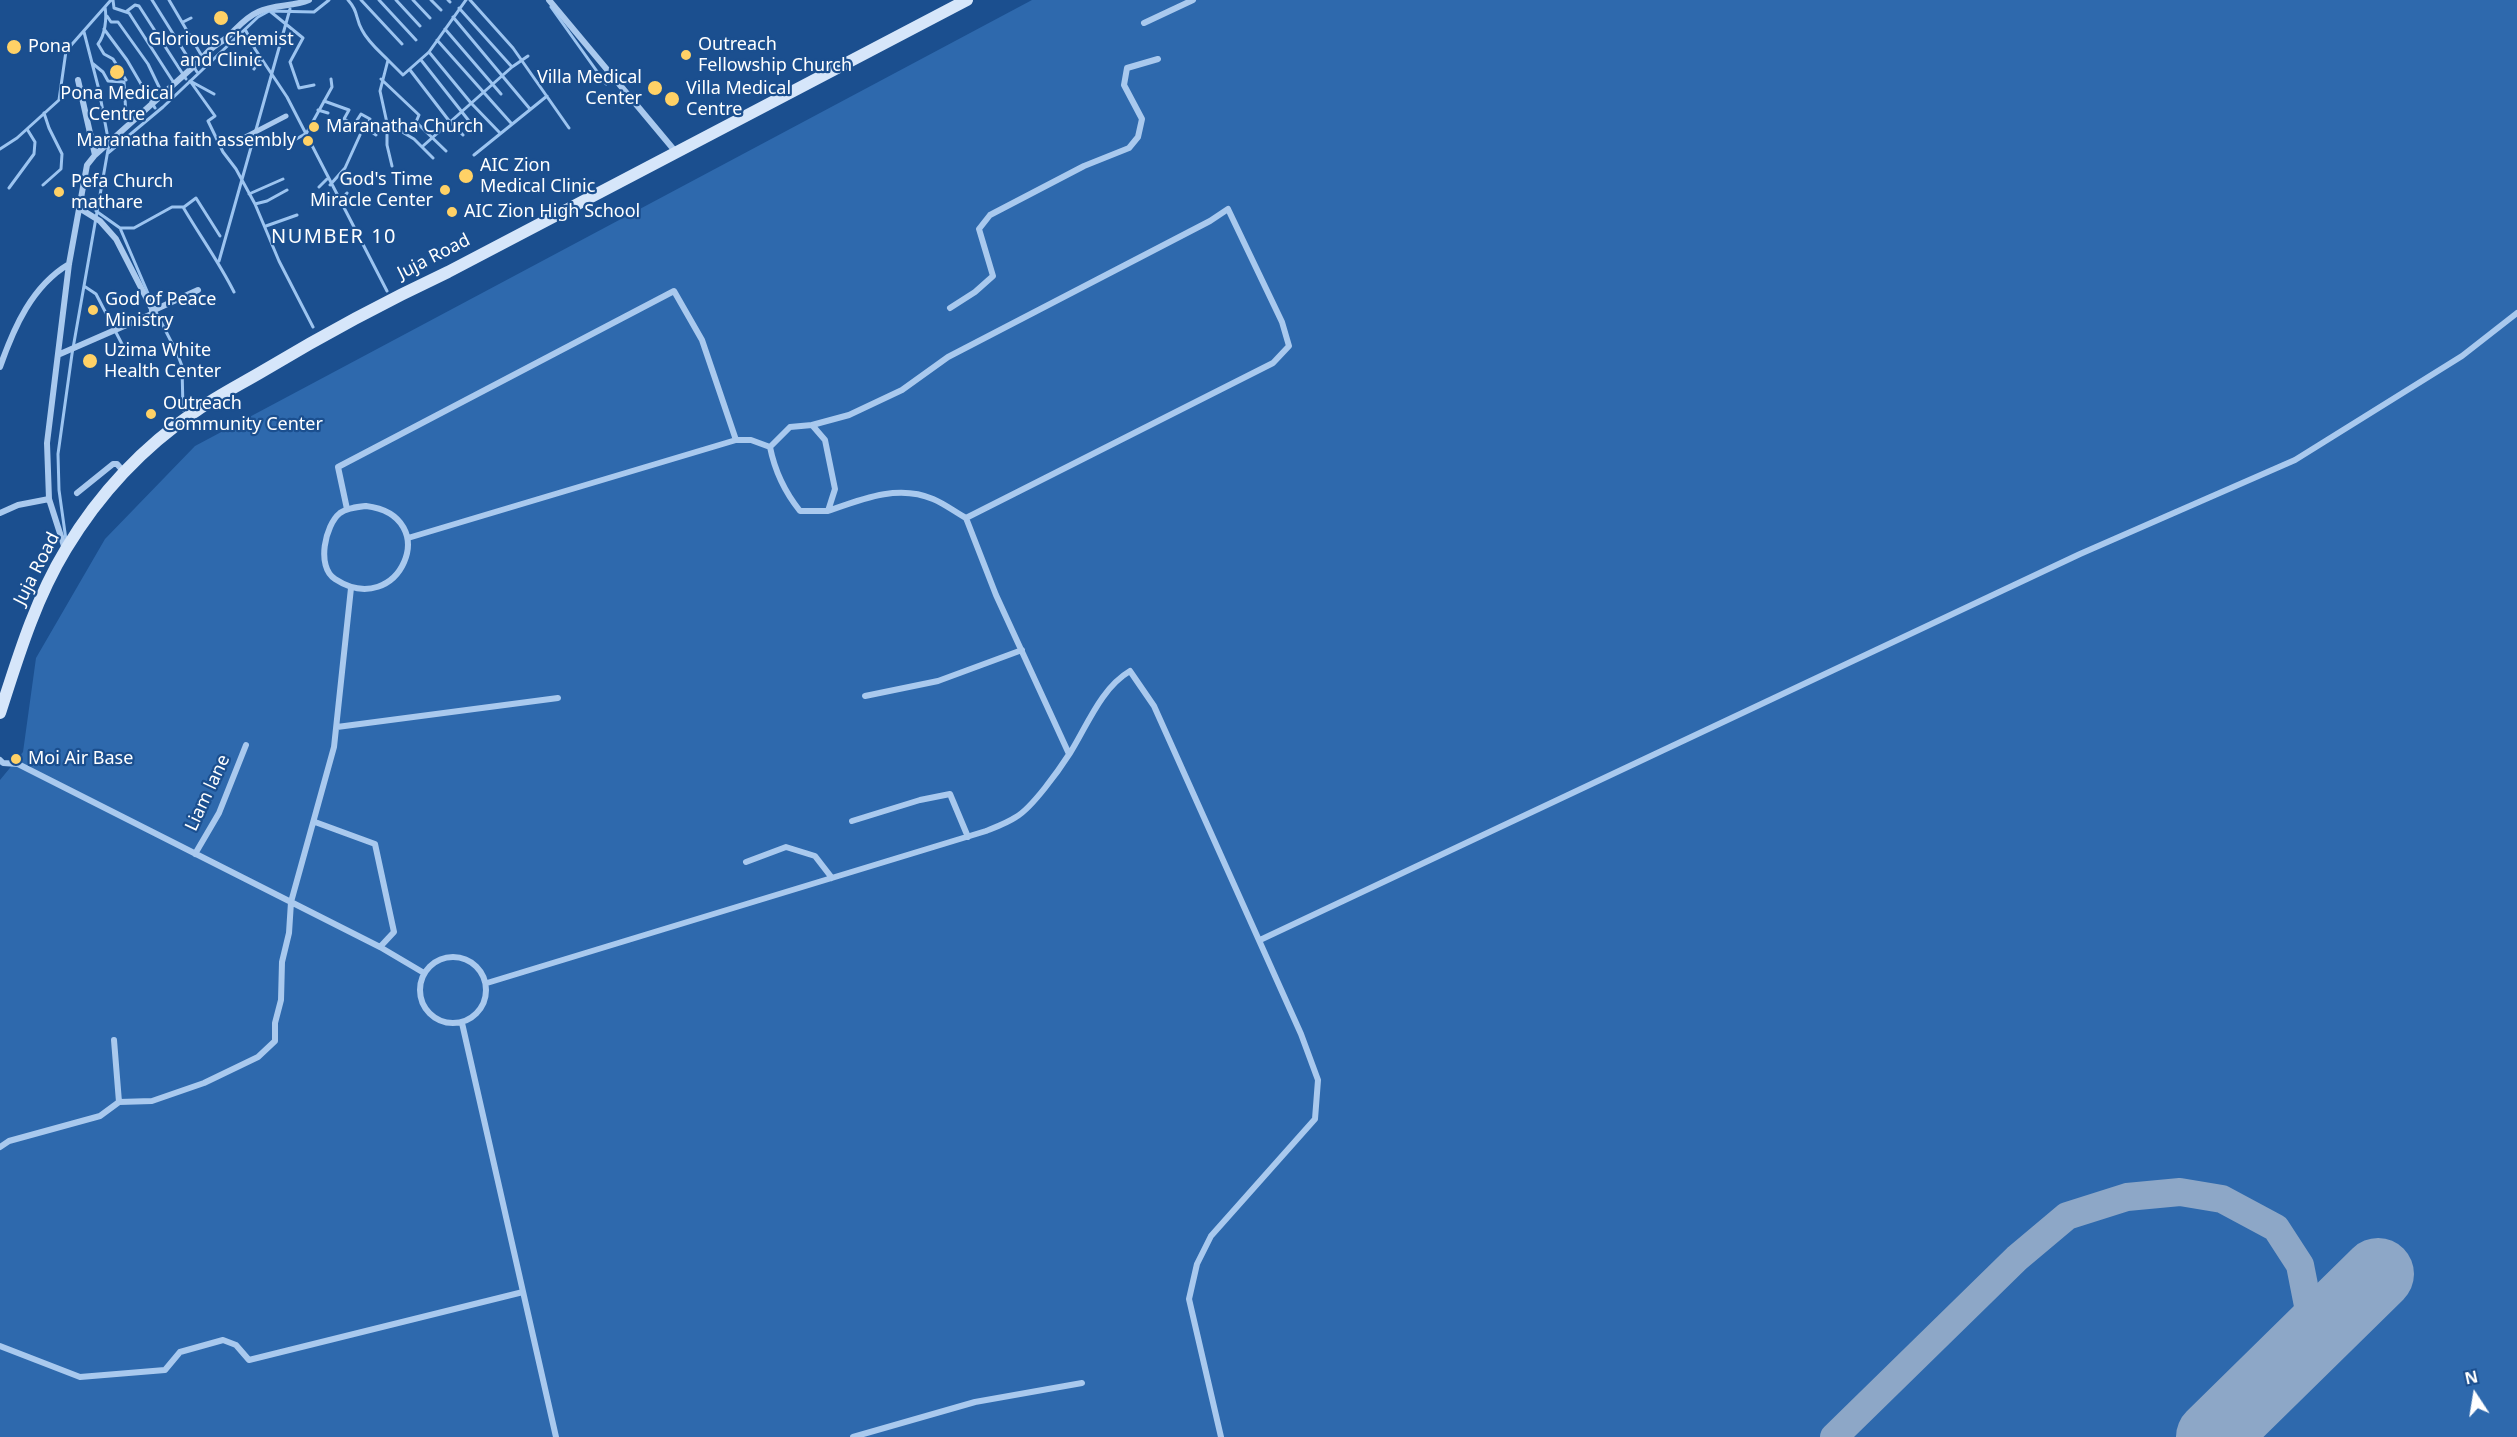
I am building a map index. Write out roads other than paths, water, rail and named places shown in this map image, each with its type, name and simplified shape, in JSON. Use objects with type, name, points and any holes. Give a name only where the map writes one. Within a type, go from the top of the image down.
[{"type":"main road","name":"Juja Road","points":[[18,657],[39,601],[66,549],[101,497],[148,449],[191,415],[289,355],[380,304],[447,272],[967,0]]},
{"type":"main road","points":[[0,691],[12,664],[18,657]]},
{"type":"main road","points":[[0,714],[18,657]]},
{"type":"street","points":[[92,158],[247,18],[270,8],[309,0]]},
{"type":"street","points":[[549,0],[675,151]]},
{"type":"street","points":[[1144,23],[1193,0]]},
{"type":"street","points":[[950,308],[975,292],[993,276],[980,229],[990,215],[1084,166],[1130,148],[1138,137],[1142,119],[1124,85],[1127,68],[1158,59]]},
{"type":"street","points":[[66,549],[49,499],[46,472],[48,426],[60,354],[69,264],[79,208],[92,158],[78,80]]},
{"type":"street","points":[[230,145],[286,116]]},
{"type":"street","points":[[60,354],[154,314],[116,239],[100,221],[79,208]]},
{"type":"street","points":[[770,447],[790,427],[812,425],[849,415],[902,390],[948,357],[1210,221],[1228,209],[1282,322],[1288,346],[1273,363],[966,518]]},
{"type":"street","points":[[0,367],[8,345],[36,292],[48,279],[69,264]]},
{"type":"street","points":[[152,311],[198,290]]},
{"type":"street","points":[[347,509],[338,467],[674,291],[702,340],[736,440]]},
{"type":"street","points":[[1260,940],[2080,554],[2295,460],[2462,356],[2517,313]]},
{"type":"street","points":[[812,425],[825,440],[835,489],[828,511]]},
{"type":"street","points":[[408,538],[736,440],[751,440],[770,447]]},
{"type":"street","points":[[770,447],[774,466],[785,493],[800,511],[828,511],[875,494],[903,493],[932,499],[966,518],[996,595],[1069,754]]},
{"type":"street","points":[[77,493],[113,464],[117,464],[124,472]]},
{"type":"street","points":[[0,513],[18,505],[49,499]]},
{"type":"street","points":[[366,506],[383,508],[399,521],[408,538],[407,559],[398,575],[383,584],[366,589],[351,588],[332,577],[325,561],[325,540],[330,524],[347,509],[366,506]]},
{"type":"street","points":[[0,1147],[9,1141],[100,1116],[118,1102],[152,1101],[204,1083],[258,1057],[275,1041],[275,1023],[281,1000],[282,962],[289,933],[291,902],[334,747],[351,588]]},
{"type":"street","points":[[865,696],[938,681],[1022,650]]},
{"type":"street","points":[[487,983],[968,837],[1018,817],[1046,786],[1105,696],[1120,677],[1130,671],[1154,706],[1260,940],[1301,1034],[1318,1080],[1314,1119],[1211,1236],[1197,1264],[1189,1299],[1221,1437]]},
{"type":"street","points":[[337,727],[558,698]]},
{"type":"street","name":"Liam lane","points":[[195,854],[219,813],[246,744]]},
{"type":"street","points":[[0,760],[3,763],[18,764],[380,947],[424,973]]},
{"type":"street","points":[[852,821],[920,800],[950,794],[968,837]]},
{"type":"street","points":[[315,822],[375,844],[394,932],[380,947]]},
{"type":"street","points":[[746,862],[786,847],[815,856],[832,878]]},
{"type":"street","points":[[451,956],[467,959],[480,969],[487,983],[483,1008],[462,1023],[446,1023],[432,1016],[423,1004],[420,988],[424,973],[435,962],[451,956]]},
{"type":"street","points":[[462,1023],[556,1437]]},
{"type":"street","points":[[114,1040],[118,1102]]},
{"type":"street","points":[[0,1346],[80,1377],[165,1370],[180,1352],[209,1342],[223,1340],[236,1345],[249,1359],[523,1292]]},
{"type":"street","points":[[853,1437],[975,1402],[1082,1383]]},
{"type":"waterway","points":[[0,149],[17,138],[59,100],[66,51],[111,0]]},
{"type":"waterway","points":[[113,0],[114,8],[129,13],[174,83]]},
{"type":"waterway","points":[[152,0],[197,72]]},
{"type":"waterway","points":[[169,0],[203,58]]},
{"type":"waterway","points":[[108,153],[163,107],[258,17],[269,11],[314,12],[329,0]]},
{"type":"waterway","points":[[348,0],[354,8],[364,34],[388,60],[380,91],[387,123],[387,145],[392,166]]},
{"type":"waterway","points":[[361,0],[402,44]]},
{"type":"waterway","points":[[379,0],[416,40]]},
{"type":"waterway","points":[[396,0],[420,26]]},
{"type":"waterway","points":[[413,0],[430,18]]},
{"type":"waterway","points":[[431,0],[441,10]]},
{"type":"waterway","points":[[388,60],[403,75],[429,52],[466,0]]},
{"type":"waterway","points":[[470,0],[513,48],[569,128]]},
{"type":"waterway","points":[[127,11],[135,5],[139,6],[186,79]]},
{"type":"waterway","points":[[105,7],[105,27],[98,44],[104,54],[113,59],[126,80]]},
{"type":"waterway","points":[[551,7],[606,84]]},
{"type":"waterway","points":[[459,8],[512,67]]},
{"type":"waterway","points":[[219,261],[290,9]]},
{"type":"waterway","points":[[271,12],[303,38],[290,62],[299,88],[314,85]]},
{"type":"waterway","points":[[107,16],[111,22],[118,22],[148,64],[161,91]]},
{"type":"waterway","points":[[453,17],[530,109]]},
{"type":"waterway","points":[[183,22],[191,18]]},
{"type":"waterway","points":[[104,29],[127,60],[155,108]]},
{"type":"waterway","points":[[445,29],[501,94]]},
{"type":"waterway","points":[[246,31],[255,49],[287,97],[387,291]]},
{"type":"waterway","points":[[66,540],[59,490],[58,454],[72,354],[109,144],[99,90],[84,32]]},
{"type":"waterway","points":[[437,40],[511,123]]},
{"type":"waterway","points":[[429,52],[471,103],[500,133]]},
{"type":"waterway","points":[[423,146],[512,67],[528,56]]},
{"type":"waterway","points":[[254,69],[260,58]]},
{"type":"waterway","points":[[421,60],[473,126]]},
{"type":"waterway","points":[[92,63],[103,72],[108,81],[124,82],[126,115]]},
{"type":"waterway","points":[[410,70],[450,122],[463,135]]},
{"type":"waterway","points":[[306,134],[332,87],[331,79]]},
{"type":"waterway","points":[[381,79],[419,115],[416,122],[446,151]]},
{"type":"waterway","points":[[190,81],[215,116],[208,121],[223,152],[236,169],[255,204],[279,261],[313,327]]},
{"type":"waterway","points":[[192,82],[214,94]]},
{"type":"waterway","points":[[474,155],[547,96]]},
{"type":"waterway","points":[[324,101],[349,110],[344,119],[354,125],[361,114],[370,119],[366,128],[376,135]]},
{"type":"waterway","points":[[318,110],[328,113]]},
{"type":"waterway","points":[[43,185],[61,169],[62,154],[44,113]]},
{"type":"waterway","points":[[387,123],[414,139],[433,158]]},
{"type":"waterway","points":[[9,188],[34,154],[35,142],[27,129]]},
{"type":"waterway","points":[[291,142],[305,134]]},
{"type":"waterway","points":[[330,185],[345,168],[360,135]]},
{"type":"waterway","points":[[249,194],[283,179]]},
{"type":"waterway","points":[[319,187],[327,179]]},
{"type":"waterway","points":[[255,204],[267,201],[287,190]]},
{"type":"waterway","points":[[339,203],[347,193]]},
{"type":"waterway","points":[[184,207],[196,198],[220,236]]},
{"type":"waterway","points":[[120,228],[134,228],[172,207],[183,207],[234,292]]},
{"type":"waterway","points":[[96,211],[120,228],[156,312],[177,353],[182,366],[183,410]]},
{"type":"waterway","points":[[266,226],[297,215]]},
{"type":"waterway","points":[[84,286],[96,294],[123,346]]},
{"type":"place","name":"Glorious Chemist and Clinic","points":[[221,18]]},
{"type":"place","name":"Pona","points":[[14,47]]},
{"type":"place","name":"Outreach Fellowship Church","points":[[686,55]]},
{"type":"place","name":"Pona Medical Centre","points":[[117,72]]},
{"type":"place","name":"Villa Medical Center","points":[[655,88]]},
{"type":"place","name":"Villa Medical Centre","points":[[672,99]]},
{"type":"place","name":"Maranatha Church","points":[[314,127]]},
{"type":"place","name":"Maranatha faith assembly","points":[[308,141]]},
{"type":"place","name":"AIC Zion Medical Clinic","points":[[466,176]]},
{"type":"place","name":"God's Time Miracle Center","points":[[445,190]]},
{"type":"place","name":"Pefa Church mathare","points":[[59,192]]},
{"type":"place","name":"AIC Zion High School","points":[[452,212]]},
{"type":"place","name":"God of Peace Ministry","points":[[93,310]]},
{"type":"place","name":"Uzima White Health Center","points":[[90,361]]},
{"type":"place","name":"Outreach Community Center","points":[[151,414]]},
{"type":"place","name":"Moi Air Base","points":[[16,759]]},
{"type":"district","name":"NUMBER 10","points":[[334,237]]}]
